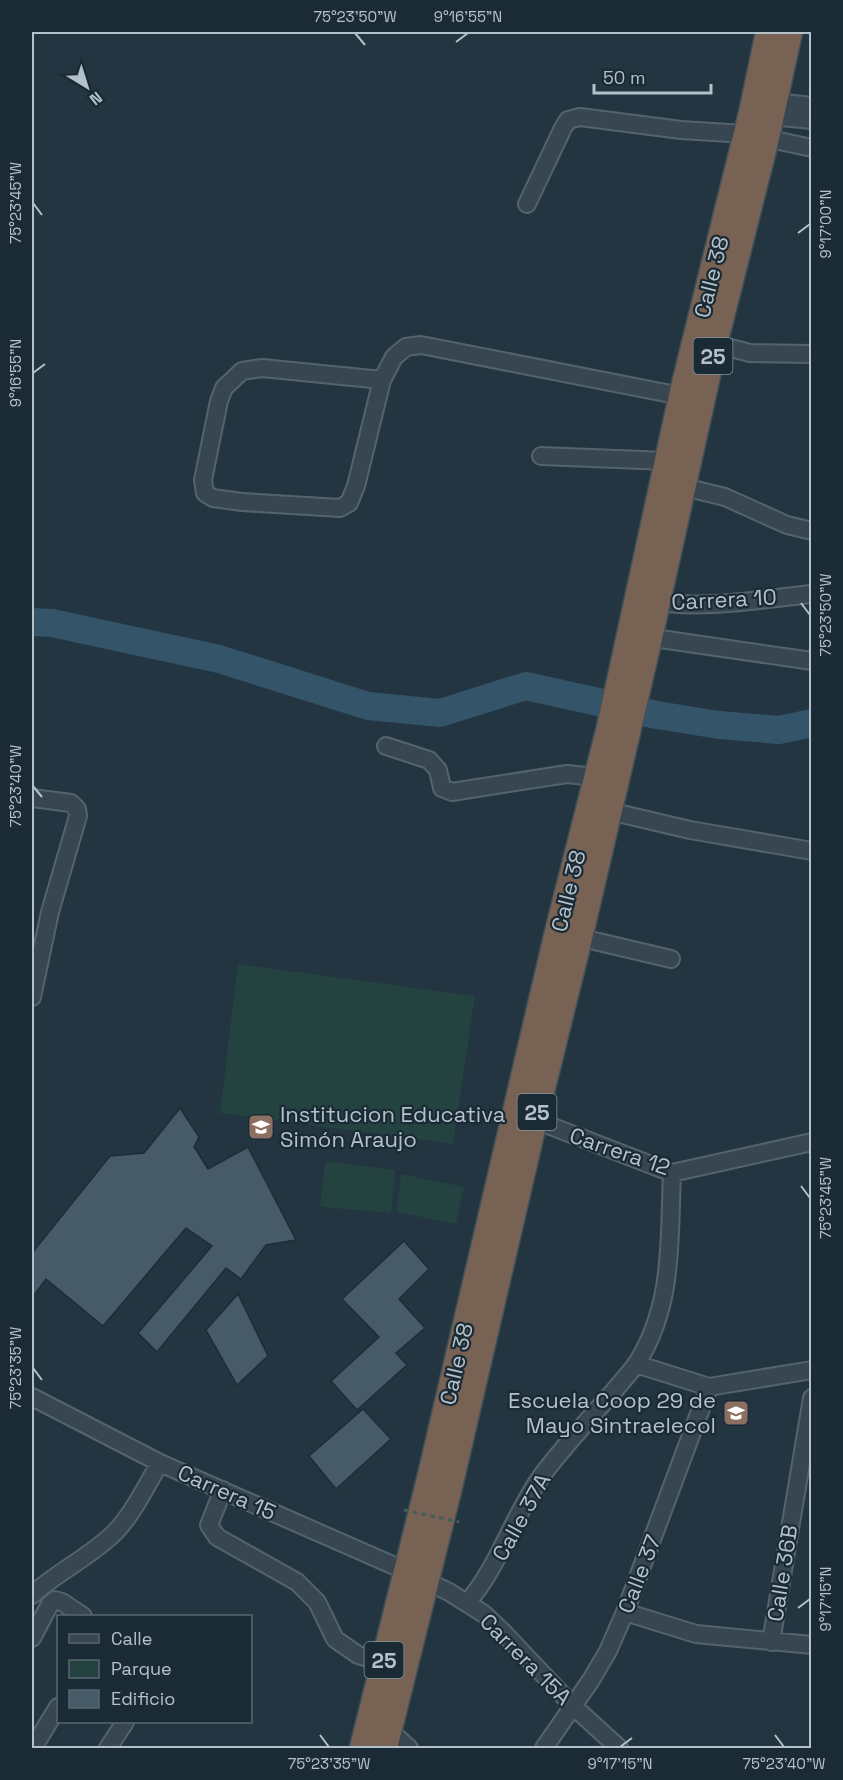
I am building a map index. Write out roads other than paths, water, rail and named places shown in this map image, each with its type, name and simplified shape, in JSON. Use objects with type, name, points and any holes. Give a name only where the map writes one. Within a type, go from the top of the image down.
[{"type":"highway","name":"Calle 38","points":[[647,599],[684,487],[715,344],[761,117],[768,32]]},
{"type":"highway","name":"Calle 38","points":[[387,1740],[416,1575],[568,935],[609,812],[618,730],[647,599],[667,461],[681,396],[761,117],[790,32]]},
{"type":"highway","name":"Calle 38","points":[[362,1749],[384,1662],[449,1491],[535,1120],[596,777],[618,730]]},
{"type":"street","points":[[526,204],[568,120],[580,117],[681,130],[812,106]]},
{"type":"street","points":[[761,117],[812,120]]},
{"type":"street","points":[[761,117],[812,148]]},
{"type":"street","points":[[715,344],[750,353],[812,354]]},
{"type":"street","points":[[382,380],[262,368],[242,371],[224,388],[219,401],[203,480],[205,493],[213,498],[242,502],[340,508],[349,503],[356,486],[382,380],[394,357],[406,347],[421,345],[681,396]]},
{"type":"street","points":[[541,456],[667,461]]},
{"type":"street","points":[[684,487],[724,497],[787,525],[812,531]]},
{"type":"street","name":"Carrera 10","points":[[647,599],[696,604],[812,594]]},
{"type":"street","points":[[639,636],[812,661]]},
{"type":"street","points":[[386,746],[429,760],[438,770],[442,788],[452,792],[567,774],[596,777]]},
{"type":"street","points":[[32,798],[72,803],[77,809],[78,816],[36,943],[32,997]]},
{"type":"street","points":[[609,812],[690,830],[812,851]]},
{"type":"street","points":[[568,935],[671,959]]},
{"type":"street","name":"Carrera 12","points":[[535,1120],[672,1173],[812,1142]]},
{"type":"street","name":"Calle 37A","points":[[467,1603],[494,1567],[513,1524],[544,1474],[636,1364],[660,1314],[667,1282],[672,1173]]},
{"type":"street","points":[[636,1364],[709,1387],[812,1370]]},
{"type":"street","name":"Calle 37","points":[[544,1749],[608,1651],[626,1612],[709,1387]]},
{"type":"street","name":"Carrera 15","points":[[32,1397],[160,1462],[416,1575]]},
{"type":"street","name":"Calle 36B","points":[[771,1642],[812,1398]]},
{"type":"street","points":[[32,1595],[46,1582],[112,1535],[125,1520],[160,1462]]},
{"type":"street","points":[[223,1490],[209,1525],[217,1538],[297,1582],[317,1602],[335,1639],[358,1655],[384,1662]]},
{"type":"street","name":"Carrera 15A","points":[[416,1575],[484,1614],[573,1706],[619,1749]]},
{"type":"street","points":[[32,1638],[50,1604],[55,1600],[62,1602],[80,1615]]},
{"type":"street","points":[[626,1612],[696,1634],[812,1645]]},
{"type":"street","points":[[33,1749],[57,1709]]},
{"type":"street","points":[[108,1749],[124,1723]]},
{"type":"street","points":[[387,1740],[409,1749]]},
{"type":"waterway","points":[[32,622],[52,623],[219,659],[368,706],[440,713],[526,686],[657,715],[719,725],[779,730],[812,723]]},
{"type":"place","name":"Institucion Educativa Simón Araujo","points":[[261,1127]]},
{"type":"place","name":"Escuela Coop 29 de Mayo Sintraelecol","points":[[736,1413]]}]
